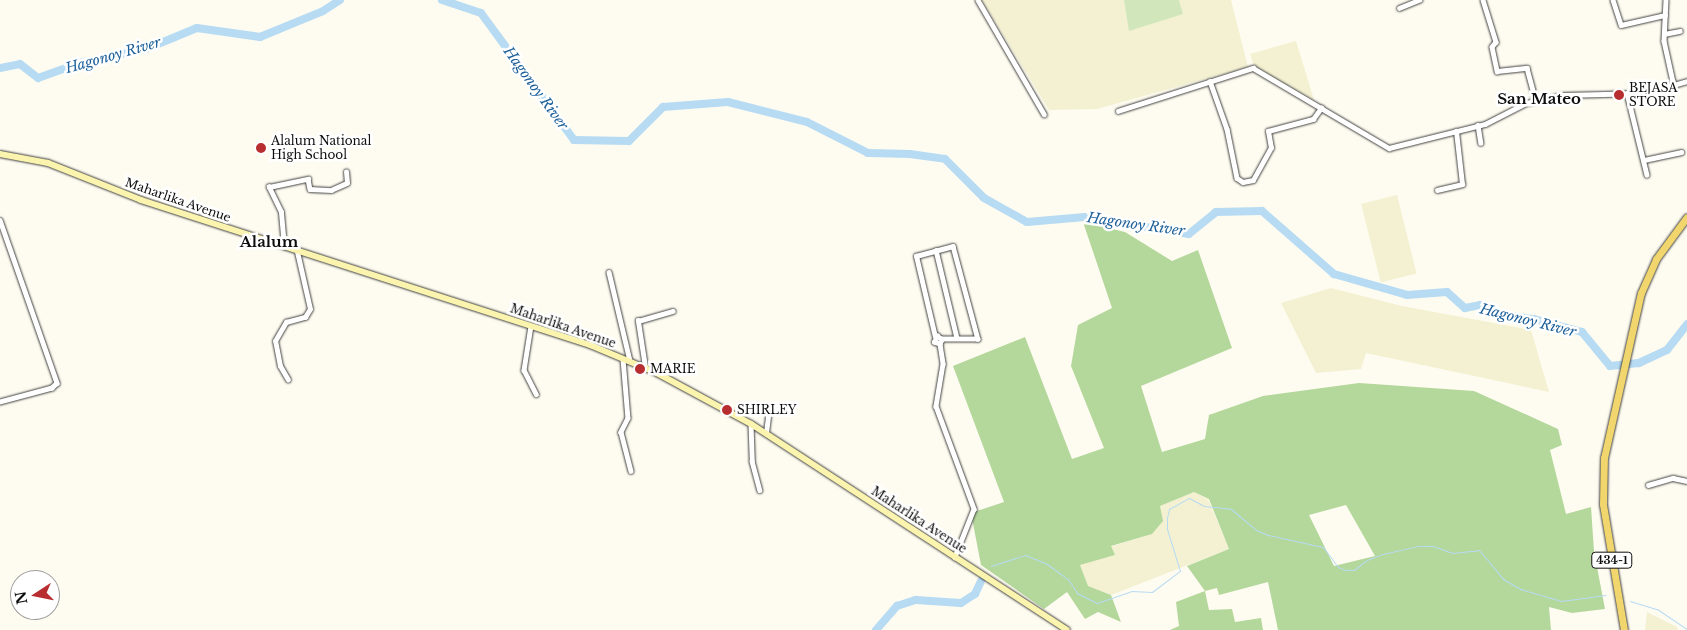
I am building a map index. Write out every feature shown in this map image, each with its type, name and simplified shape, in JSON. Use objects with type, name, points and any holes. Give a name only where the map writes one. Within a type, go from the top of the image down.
[{"type":"main road","name":"Maharlika Avenue","points":[[0,154],[48,163],[141,200],[284,248],[531,326],[645,368],[766,433],[1067,630]]},
{"type":"main road","name":"434-1","points":[[1624,630],[1603,489],[1604,458],[1630,344],[1648,276],[1687,217]]},
{"type":"street","points":[[978,0],[1044,114]]},
{"type":"street","points":[[1399,8],[1419,0]]},
{"type":"street","points":[[1483,0],[1496,42],[1492,47],[1497,71],[1527,68],[1536,101]]},
{"type":"street","points":[[1613,0],[1621,25],[1665,14]]},
{"type":"street","points":[[1666,0],[1664,34],[1674,86]]},
{"type":"street","points":[[1664,34],[1680,31]]},
{"type":"street","points":[[1118,110],[1253,68],[1389,148],[1478,125],[1536,101],[1563,95],[1627,93],[1674,86],[1687,81]]},
{"type":"street","points":[[1210,81],[1226,129],[1236,178],[1243,182],[1253,180],[1271,148],[1268,131],[1313,119],[1321,108]]},
{"type":"street","points":[[1627,93],[1648,175]]},
{"type":"street","points":[[1478,125],[1481,143]]},
{"type":"street","points":[[1437,190],[1462,184],[1456,131]]},
{"type":"street","points":[[1644,160],[1680,152]]},
{"type":"street","points":[[284,248],[281,212],[269,187],[308,179],[310,189],[331,190],[347,183],[346,172]]},
{"type":"street","points":[[0,220],[57,383],[52,388],[0,402]]},
{"type":"street","points":[[941,342],[957,338],[978,339],[954,247],[916,256],[936,337],[941,342],[943,370],[936,406],[974,509],[955,557]]},
{"type":"street","points":[[936,250],[957,338]]},
{"type":"street","points":[[288,380],[280,366],[275,341],[286,322],[306,317],[310,309],[297,252]]},
{"type":"street","points":[[609,272],[627,360],[628,418],[621,432],[631,471]]},
{"type":"street","points":[[645,368],[638,321],[673,311]]},
{"type":"street","points":[[531,326],[524,370],[536,394]]},
{"type":"street","points":[[766,433],[769,407]]},
{"type":"street","points":[[751,424],[752,461],[760,490]]},
{"type":"street","points":[[1648,485],[1673,478],[1687,482]]},
{"type":"shaded area","points":[[982,0],[1124,0],[1130,30],[1182,14],[1179,0],[1231,0],[1248,67],[1097,109],[1049,110]]},
{"type":"shaded area","points":[[1296,41],[1314,100],[1254,66],[1250,54]]},
{"type":"shaded area","points":[[1397,195],[1417,274],[1381,283],[1361,204]]},
{"type":"shaded area","points":[[1331,288],[1402,306],[1531,330],[1549,392],[1366,353],[1361,369],[1316,373],[1281,303]]},
{"type":"shaded area","points":[[1194,492],[1208,499],[1229,549],[1111,595],[1088,586],[1079,565],[1115,555],[1110,547],[1152,534],[1160,506]]},
{"type":"shaded area","points":[[1647,612],[1677,627],[1678,630],[1645,630]]},
{"type":"green space","points":[[1124,0],[1179,0],[1183,14],[1129,31]]},
{"type":"green space","points":[[1083,222],[1125,232],[1172,261],[1198,250],[1232,348],[1141,386],[1162,452],[1205,439],[1209,415],[1263,396],[1359,383],[1474,391],[1558,429],[1562,445],[1550,450],[1566,514],[1591,507],[1594,551],[1605,609],[1572,613],[1549,607],[1551,630],[1278,630],[1268,582],[1219,595],[1217,588],[1205,591],[1187,566],[1229,549],[1209,499],[1194,492],[1160,506],[1163,521],[1152,534],[1111,546],[1115,555],[1080,565],[1088,586],[1111,595],[1121,622],[1098,612],[1085,619],[1067,592],[1044,609],[981,565],[971,513],[1004,502],[953,366],[1025,337],[1072,459],[1104,448],[1071,366],[1078,325],[1112,308]],"holes":[[[1346,505],[1375,556],[1334,566],[1309,515]]]},
{"type":"green space","points":[[1205,591],[1209,610],[1232,609],[1235,622],[1261,618],[1263,630],[1170,630],[1179,626],[1176,602]]},
{"type":"waterway","name":"Hagonoy River","points":[[0,68],[20,64],[38,78],[80,63],[146,49],[197,28],[260,37],[323,11],[340,0]]},
{"type":"waterway","name":"Hagonoy River","points":[[442,0],[481,13],[574,140],[629,141],[663,107],[728,102],[807,122],[868,153],[910,154],[945,159],[984,198],[1027,222],[1085,217],[1189,234],[1216,212],[1262,211],[1334,274],[1407,295],[1447,292],[1465,308],[1480,305],[1504,315],[1534,319],[1582,332],[1610,366],[1639,363],[1667,350],[1687,324]]},
{"type":"waterway","points":[[991,566],[1025,555],[1047,564],[1068,579],[1077,593],[1097,603],[1131,591],[1152,592],[1180,571],[1167,529],[1167,518],[1169,509],[1189,498],[1204,506],[1231,509],[1256,530],[1268,535],[1323,547],[1338,567],[1345,570],[1354,570],[1367,560],[1383,554],[1417,546],[1433,546],[1452,553],[1479,550],[1503,579],[1520,589],[1561,601],[1606,595]]},
{"type":"waterway","points":[[876,630],[897,606],[916,600],[961,603],[975,594],[981,581]]},
{"type":"waterway","points":[[1630,601],[1657,609],[1687,629]]},
{"type":"place","name":"BEJASA STORE","points":[[1619,95]]},
{"type":"place","name":"Alalum National High School","points":[[261,148]]},
{"type":"place","name":"MARIE","points":[[640,369]]},
{"type":"place","name":"SHIRLEY","points":[[727,410]]},
{"type":"district","name":"San Mateo","points":[[1539,99]]},
{"type":"district","name":"Alalum","points":[[269,242]]}]
